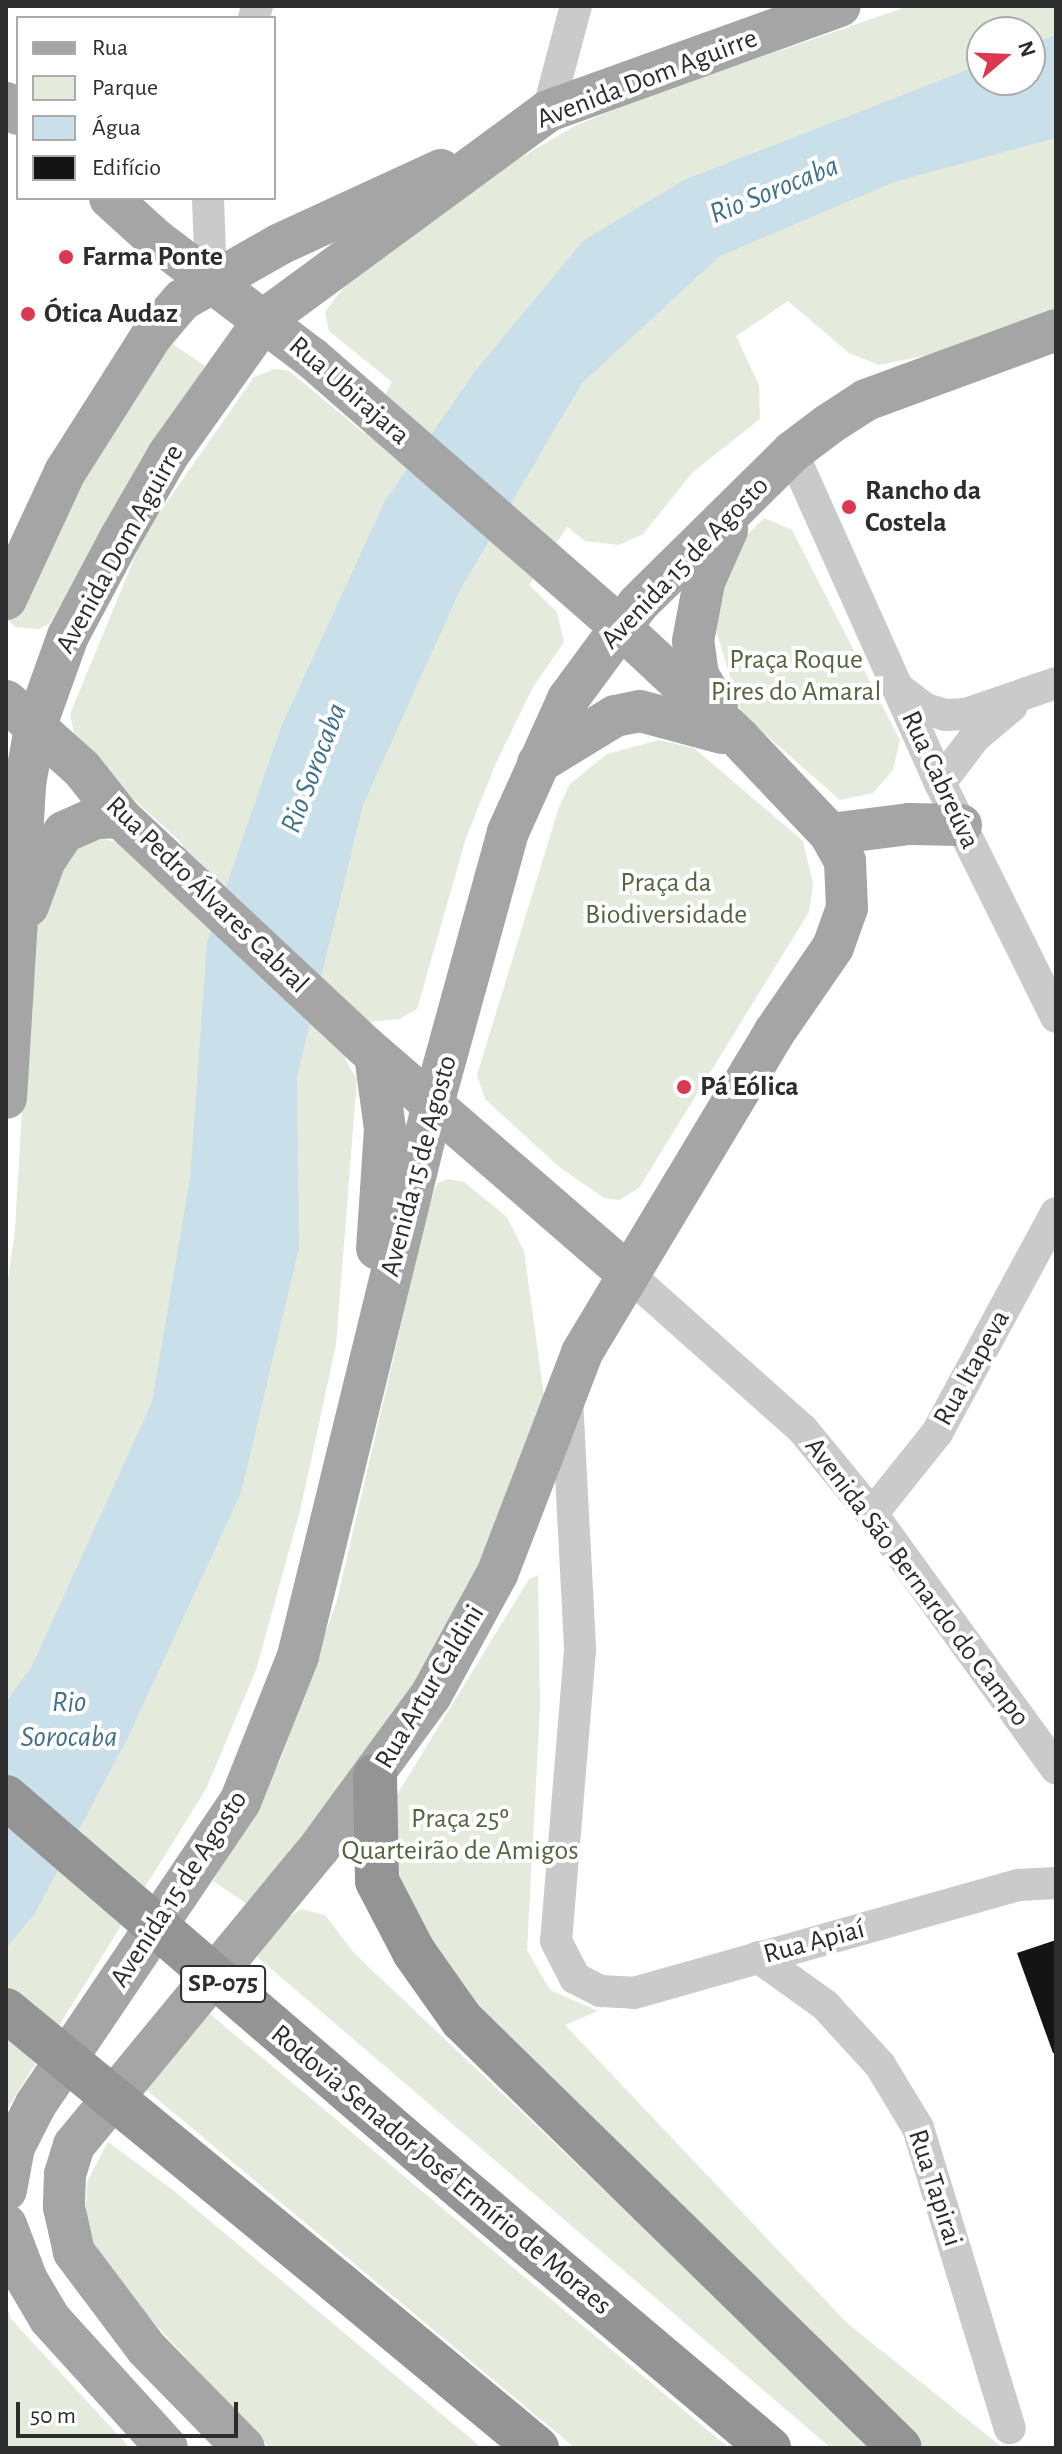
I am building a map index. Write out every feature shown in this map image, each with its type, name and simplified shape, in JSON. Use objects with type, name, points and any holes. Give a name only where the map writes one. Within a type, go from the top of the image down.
[{"type":"highway","points":[[375,1776],[377,1881],[414,1952],[462,2020],[900,2448]]},
{"type":"highway","name":"Rodovia Senador José Ermírio de Moraes","points":[[6,1797],[769,2448]]},
{"type":"highway","points":[[6,2010],[537,2448]]},
{"type":"main road","name":"Avenida Dom Aguirre","points":[[6,1098],[25,784],[20,714],[68,636],[168,455],[265,319],[503,141],[548,111],[840,6]]},
{"type":"main road","name":"Avenida Dom Aguirre","points":[[6,599],[65,472],[127,373],[174,309],[211,280],[503,141]]},
{"type":"main road","name":"Rua Ubirajara","points":[[112,200],[211,280],[265,319],[336,379],[582,592],[739,738]]},
{"type":"main road","name":"Avenida 15 de Agosto","points":[[6,2190],[14,2147],[36,2104],[240,1802],[298,1656],[432,1108],[508,832],[534,766],[568,699],[618,625],[792,452],[866,400],[1056,330]]},
{"type":"main road","points":[[737,509],[704,582],[693,654],[709,698],[739,738],[830,834],[909,824],[961,825]]},
{"type":"main road","points":[[6,682],[30,683],[41,677],[68,636]]},
{"type":"main road","points":[[534,766],[615,716],[640,711],[739,738]]},
{"type":"main road","name":"Rua Pedro Álvares Cabral","points":[[20,714],[82,769],[129,825],[370,1051]]},
{"type":"main road","points":[[14,953],[39,873],[64,832],[96,818],[129,825]]},
{"type":"main road","name":"Rua Artur Caldini","points":[[244,2448],[146,2348],[74,2252],[64,2207],[65,2174],[74,2145],[375,1776],[431,1695],[497,1574],[566,1391],[628,1274],[774,1033],[833,947],[847,908],[845,861],[830,834]]},
{"type":"main road","points":[[370,1051],[432,1108],[628,1274]]},
{"type":"main road","points":[[370,1051],[385,1129],[372,1347]]},
{"type":"main road","points":[[6,2225],[27,2280],[50,2319],[167,2448]]},
{"type":"street","points":[[548,111],[576,6]]},
{"type":"street","points":[[208,200],[211,280]]},
{"type":"street","name":"Rua Cabreúva","points":[[792,452],[940,783],[1056,1017]]},
{"type":"street","points":[[897,687],[925,709],[946,715],[1024,696],[1056,683]]},
{"type":"street","points":[[940,783],[975,737],[1024,696]]},
{"type":"street","name":"Rua Itapeva","points":[[872,1514],[937,1433],[1056,1213]]},
{"type":"street","name":"Avenida São Bernardo do Campo","points":[[628,1274],[775,1402],[872,1514],[1056,1768]]},
{"type":"street","name":"Rua Apiaí","points":[[566,1391],[580,1650],[556,1941],[575,1978],[601,1991],[634,1993],[1019,1885],[1056,1883]]},
{"type":"street","name":"Rua Tapirai","points":[[758,1957],[825,2005],[880,2065],[918,2128],[1010,2428]]},
{"type":"green space","points":[[909,6],[1056,6],[1056,314],[938,353],[879,365],[849,353],[788,301],[736,336],[759,385],[760,419],[693,472],[643,534],[619,545],[585,541],[567,527],[529,585],[557,612],[564,642],[533,687],[496,763],[466,838],[417,1009],[399,1019],[367,1022],[358,1013],[345,1059],[357,1079],[336,1345],[300,1511],[256,1670],[206,1789],[6,2111],[6,1293],[15,1230],[30,973],[43,890],[88,835],[120,843],[175,895],[183,844],[77,748],[70,714],[144,535],[254,377],[275,369],[289,371],[365,434],[392,382],[329,331],[325,312],[346,284],[501,169],[575,126],[637,100]]},
{"type":"green space","points":[[164,338],[205,366],[49,624],[39,629],[15,627],[8,620],[33,568]]},
{"type":"green space","name":"Praça Roque Pires do Amaral","points":[[764,518],[792,530],[900,740],[893,770],[873,793],[840,800],[741,713],[716,630],[718,579],[739,543]]},
{"type":"green space","name":"Praça da Biodiversidade","points":[[659,740],[694,748],[803,841],[813,884],[809,912],[639,1188],[619,1200],[604,1198],[558,1166],[485,1099],[477,1075],[559,807],[570,784],[607,754]]},
{"type":"green space","points":[[448,1179],[464,1182],[507,1217],[524,1251],[544,1396],[466,1604],[384,1733],[247,1904],[213,1881],[280,1761],[337,1600],[428,1210],[437,1183]]},
{"type":"green space","name":"Praça 25º Quarteirão de Amigos","points":[[538,1575],[540,1707],[527,1950],[550,1990],[598,2011],[565,2025],[847,2323],[1003,2448],[925,2448],[521,2066],[400,1900],[393,1801],[529,1579]]},
{"type":"green space","points":[[301,1909],[325,1915],[355,1954],[876,2448],[831,2448],[255,1955],[276,1926]]},
{"type":"green space","points":[[204,2009],[729,2448],[575,2448],[138,2083]]},
{"type":"green space","points":[[108,2142],[173,2190],[482,2448],[270,2448],[114,2280],[85,2226],[87,2182]]},
{"type":"green space","points":[[6,2305],[11,2319],[130,2448],[6,2448]]},
{"type":"water","name":"Rio Sorocaba","points":[[1056,35],[1056,138],[894,182],[720,256],[582,383],[460,590],[363,805],[297,1076],[299,1247],[241,1493],[129,1735],[34,1915],[6,1948],[6,1702],[32,1666],[152,1402],[190,1179],[207,942],[281,727],[385,501],[476,370],[583,241],[684,180],[966,70],[966,96],[1046,96],[1046,39]]},
{"type":"building","points":[[1056,1940],[1056,2053],[1053,2053],[1017,1953]]},
{"type":"place","name":"Farma Ponte","points":[[66,257]]},
{"type":"place","name":"Ótica Audaz","points":[[28,314]]},
{"type":"place","name":"Rancho da Costela","points":[[849,507]]},
{"type":"place","name":"Pá Eólica","points":[[684,1087]]}]
